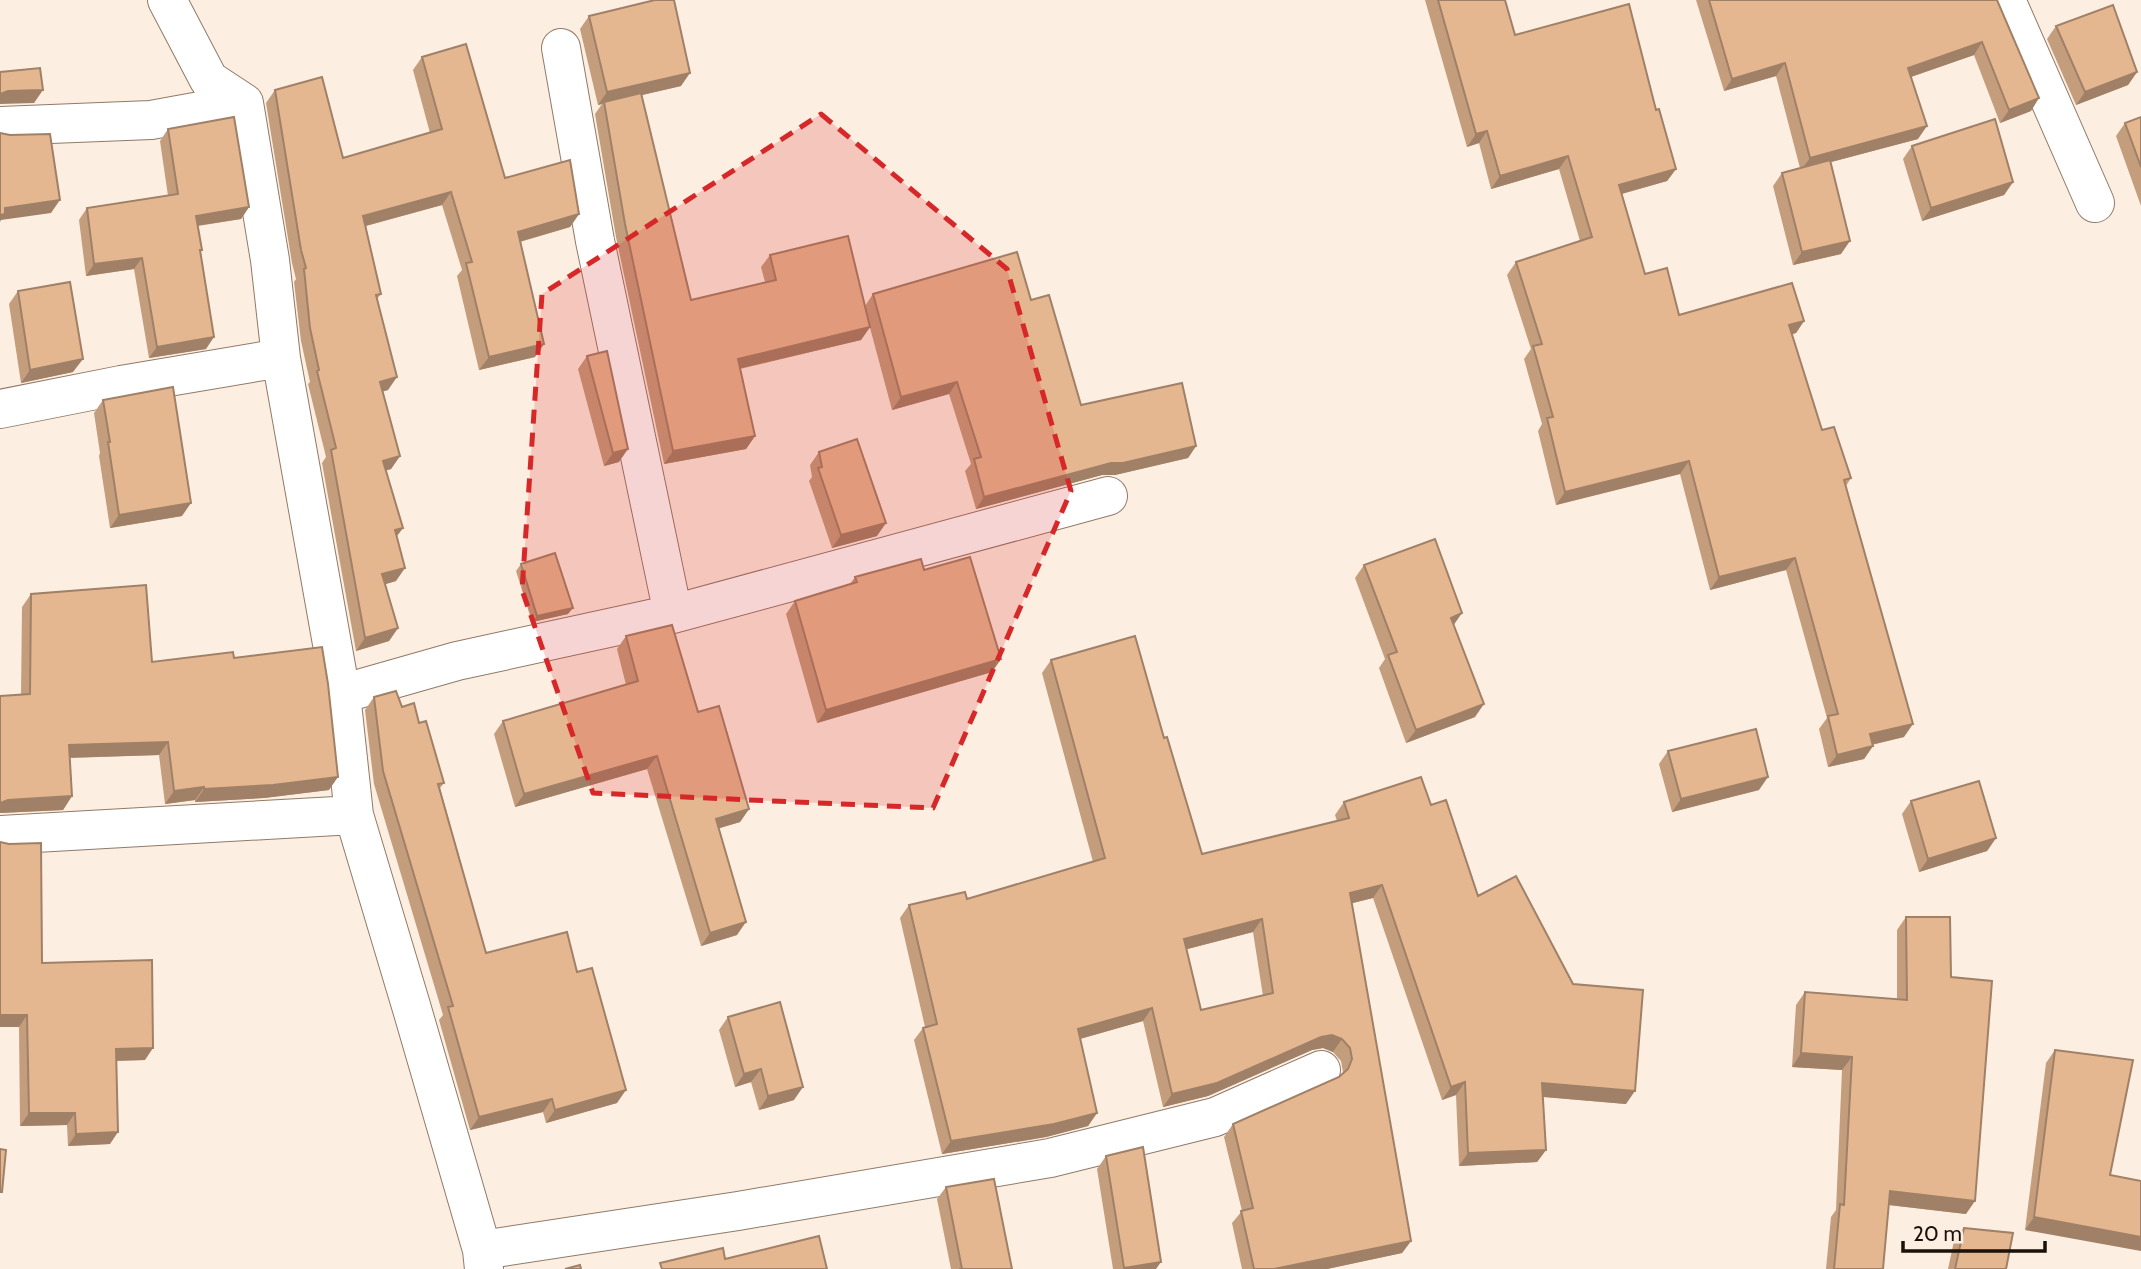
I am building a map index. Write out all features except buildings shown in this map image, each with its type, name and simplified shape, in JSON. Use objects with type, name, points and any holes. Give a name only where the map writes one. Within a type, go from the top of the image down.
[{"type":"street","points":[[167,0],[209,80],[244,103],[270,260],[281,358],[341,694],[354,815],[483,1260],[738,1211],[1049,1157],[1215,1117],[1321,1070]]},
{"type":"street","points":[[2006,0],[2095,203]]},
{"type":"street","points":[[561,48],[595,241],[673,614]]},
{"type":"street","points":[[0,126],[151,120],[244,103]]},
{"type":"street","points":[[0,409],[281,358]]},
{"type":"street","points":[[341,694],[457,661],[673,614],[1108,496]]},
{"type":"street","points":[[0,835],[354,815]]},
{"type":"highlighted area","points":[[821,114],[1007,269],[1071,491],[933,808],[593,793],[522,590],[542,294]]}]
